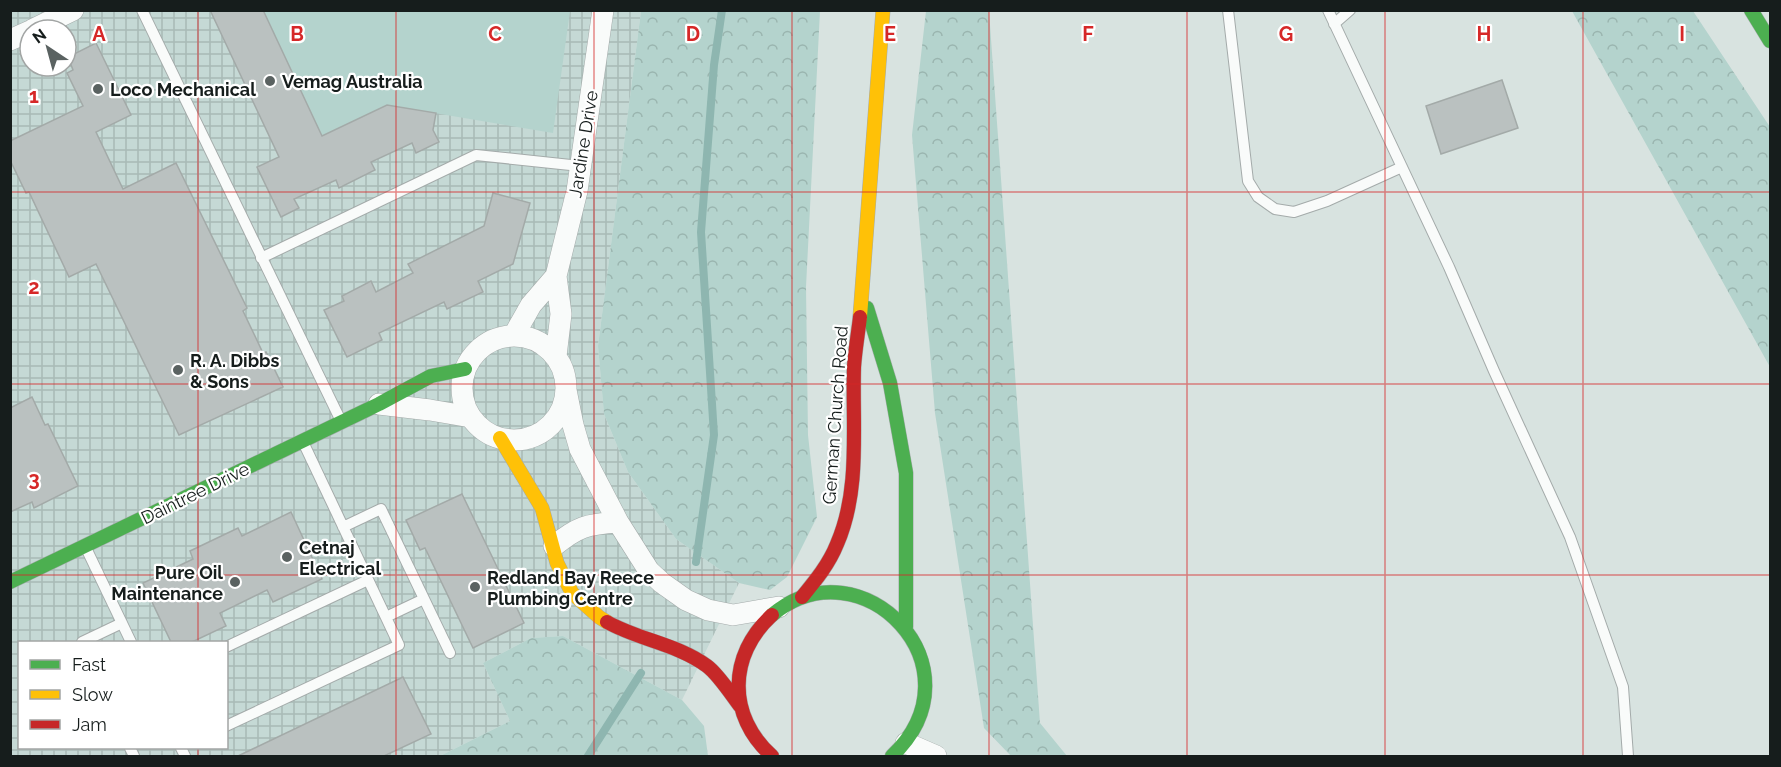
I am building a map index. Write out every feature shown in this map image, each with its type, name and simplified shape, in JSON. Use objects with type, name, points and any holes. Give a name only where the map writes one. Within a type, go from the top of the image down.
[{"type":"main road","name":"German Church Road","points":[[802,597],[824,570],[838,543],[849,506],[854,450],[854,365],[863,296],[883,10]]},
{"type":"main road","points":[[1751,10],[1770,41]]},
{"type":"main road","name":"German Church Road","points":[[863,296],[890,383],[906,473],[906,627]]},
{"type":"main road","name":"Daintree Drive","points":[[10,582],[379,404],[431,376],[465,369]]},
{"type":"main road","points":[[500,438],[542,507],[557,563],[572,592],[599,617],[620,629],[665,645],[708,666],[740,706]]},
{"type":"main road","points":[[772,756],[765,752],[748,729],[740,706],[738,678],[745,650],[760,625],[782,606],[802,597],[830,592],[859,596],[885,607],[906,627],[921,654],[926,685],[921,716],[899,750]]},
{"type":"main road","points":[[746,747],[748,729]]},
{"type":"street","points":[[56,18],[73,10]]},
{"type":"street","name":"Jardine Drive","points":[[556,276],[577,191],[603,10]]},
{"type":"street","points":[[514,335],[531,305],[556,276]]},
{"type":"street","points":[[556,276],[561,314],[556,356]]},
{"type":"street","points":[[566,390],[560,412],[545,430],[531,437],[516,440],[500,438],[478,427],[464,402],[462,386],[465,369],[473,355],[484,345],[498,338],[514,335],[530,338],[544,345],[556,356],[564,372],[573,425],[580,449],[618,522],[649,571],[686,600],[708,610],[733,615],[782,606]]},
{"type":"street","points":[[379,404],[471,417]]},
{"type":"street","points":[[554,546],[572,531],[595,523],[618,522]]},
{"type":"street","points":[[899,750],[936,756]]},
{"type":"lane","points":[[142,10],[341,422]]},
{"type":"lane","points":[[1228,10],[1248,181],[1258,196],[1275,209],[1294,212],[1327,201],[1402,168]]},
{"type":"lane","points":[[1328,10],[1449,267],[1570,537],[1623,687],[1628,756]]},
{"type":"lane","points":[[1334,24],[1350,10]]},
{"type":"lane","points":[[261,258],[476,155],[580,166]]},
{"type":"lane","points":[[228,725],[399,645],[302,441]]},
{"type":"lane","points":[[343,527],[381,509],[450,653]]},
{"type":"lane","points":[[85,546],[131,641]]},
{"type":"lane","points":[[228,646],[368,580]]},
{"type":"lane","points":[[386,617],[424,599]]},
{"type":"lane","points":[[84,641],[122,623]]},
{"type":"shaded area","points":[[10,11],[641,11],[598,346],[604,414],[628,472],[676,539],[739,583],[682,700],[563,636],[531,638],[483,663],[510,721],[440,756],[11,756]]},
{"type":"green space","points":[[263,11],[570,11],[553,133],[387,105],[322,136]]},
{"type":"green space","points":[[641,11],[820,11],[806,287],[808,435],[817,517],[787,577],[770,590],[739,583],[676,539],[628,472],[604,414],[598,346]]},
{"type":"green space","points":[[926,11],[989,11],[1040,723],[1067,756],[1011,756],[984,728],[935,413],[912,135]]},
{"type":"green space","points":[[1572,11],[1693,11],[1770,127],[1770,367]]},
{"type":"green space","points":[[563,636],[682,700],[704,726],[708,756],[440,756],[510,721],[483,663],[531,638]]},
{"type":"building","points":[[210,10],[263,10],[322,136],[387,105],[436,113],[433,130],[439,142],[416,153],[412,143],[371,162],[375,170],[339,188],[336,180],[294,199],[299,208],[281,217],[257,167],[279,157]]},
{"type":"building","points":[[96,43],[131,115],[96,132],[123,189],[176,163],[247,308],[243,311],[263,353],[266,352],[283,387],[179,435],[96,264],[69,277],[29,192],[26,193],[10,160],[10,141],[83,106],[69,78],[78,78],[78,52]]},
{"type":"building","points":[[1502,80],[1518,128],[1441,154],[1426,106]]},
{"type":"building","points":[[493,193],[530,203],[513,264],[478,281],[483,292],[447,309],[444,302],[379,333],[382,340],[347,357],[324,310],[344,301],[342,296],[371,281],[376,292],[413,273],[408,264],[484,226]]},
{"type":"building","points":[[32,397],[45,425],[48,424],[78,486],[34,508],[32,502],[10,512],[10,408]]},
{"type":"building","name":"Redland Bay Reece Plumbing Centre","points":[[462,494],[524,623],[473,648],[425,548],[420,550],[406,520]]},
{"type":"building","points":[[291,512],[322,579],[273,602],[267,590],[220,613],[226,626],[194,641],[171,641],[143,583],[193,559],[190,551],[238,528],[242,536]]},
{"type":"building","points":[[403,677],[431,734],[384,756],[238,756]]},
{"type":"waterway","points":[[696,562],[714,435],[701,232],[714,65],[722,10]]},
{"type":"waterway","points":[[588,756],[641,673]]},
{"type":"traffic: fast","points":[[1751,10],[1770,41]]},
{"type":"traffic: fast","points":[[867,308],[890,383],[906,473],[906,627]]},
{"type":"traffic: fast","points":[[10,582],[379,404],[431,376],[465,369]]},
{"type":"traffic: fast","points":[[772,615],[807,596],[842,593],[874,603],[901,624],[919,653],[925,686],[917,722],[892,756]]},
{"type":"traffic: slow","points":[[860,317],[883,10]]},
{"type":"traffic: slow","points":[[500,438],[542,508],[557,563],[572,593],[607,622]]},
{"type":"traffic: jam","points":[[802,597],[822,572],[834,551],[845,523],[850,501],[854,457],[854,367],[860,317]]},
{"type":"traffic: jam","points":[[772,615],[747,648],[741,667],[739,686],[741,704],[747,723],[757,740],[772,756]]},
{"type":"traffic: jam","points":[[607,622],[683,652],[707,666],[716,674],[740,706]]},
{"type":"place","name":"Vemag Australia","points":[[270,81]]},
{"type":"place","name":"Loco Mechanical","points":[[98,89]]},
{"type":"place","name":"R. A. Dibbs & Sons","points":[[178,370]]},
{"type":"place","name":"Cetnaj Electrical","points":[[287,557]]},
{"type":"place","name":"Pure Oil Maintenance","points":[[235,582]]},
{"type":"place","name":"Redland Bay Reece Plumbing Centre","points":[[475,587]]}]
